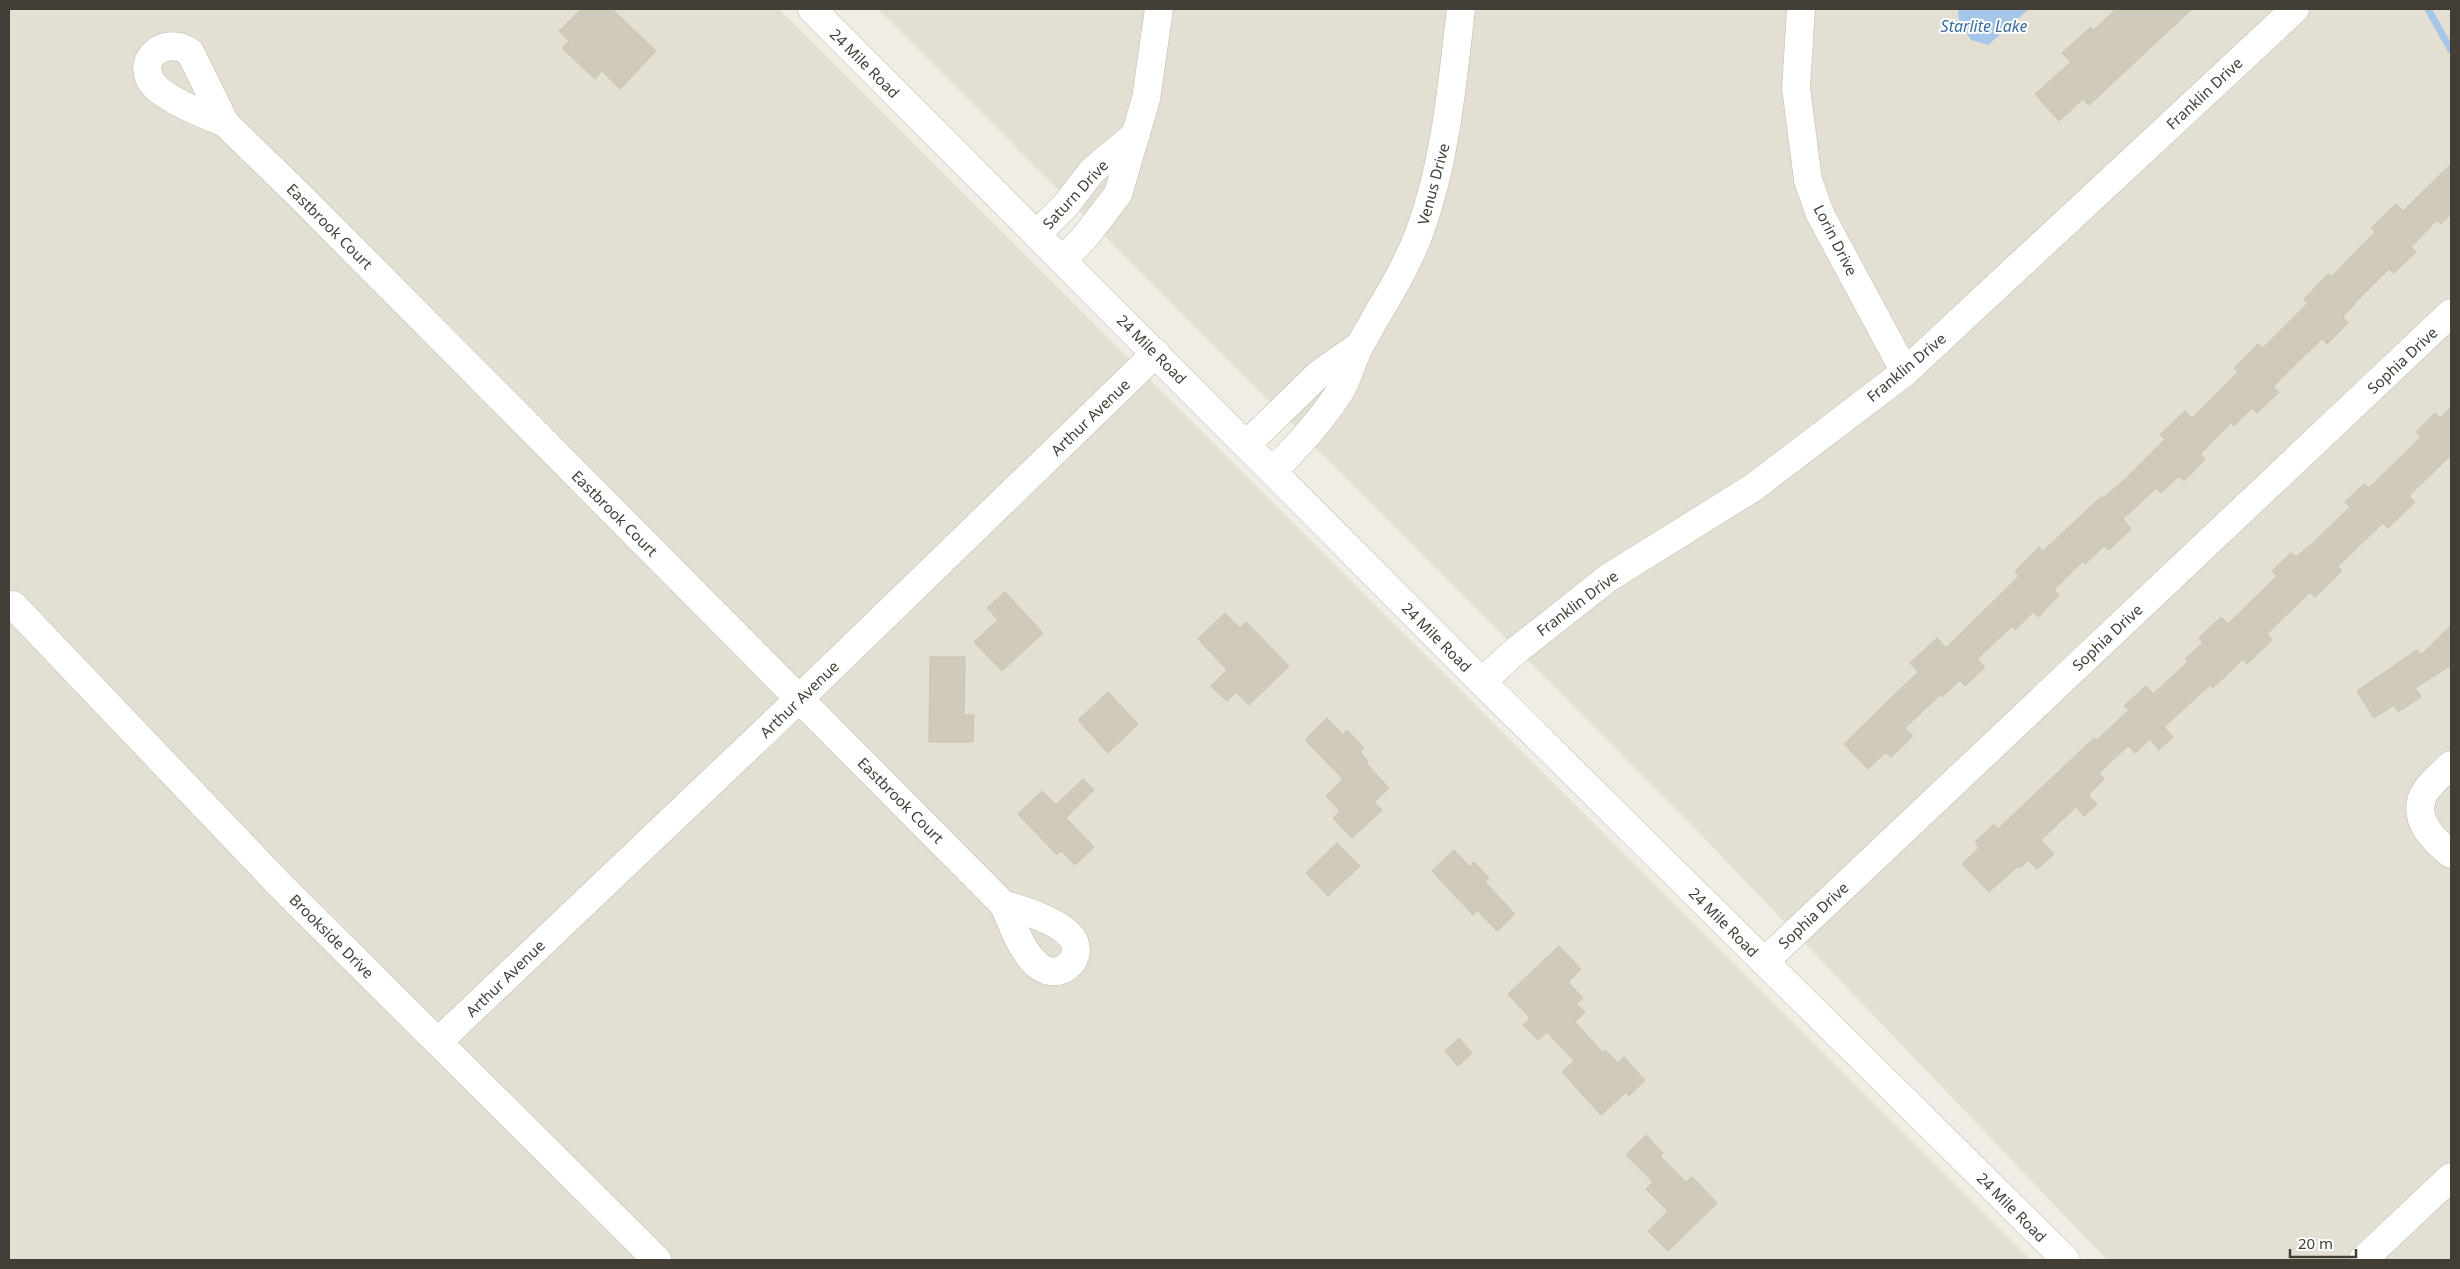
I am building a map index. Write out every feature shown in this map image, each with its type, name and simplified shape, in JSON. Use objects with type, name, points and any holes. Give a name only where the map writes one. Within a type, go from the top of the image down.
[{"type":"street","name":"24 Mile Road","points":[[812,9],[1482,682],[2066,1260]]},
{"type":"street","name":"Saturn Drive","points":[[1063,260],[1086,237],[1118,194],[1146,99],[1158,9]]},
{"type":"street","name":"Venus Drive","points":[[1273,471],[1307,434],[1340,392],[1360,345],[1387,303],[1420,232],[1437,178],[1445,138],[1461,9]]},
{"type":"street","name":"Lorin Drive","points":[[1801,9],[1796,88],[1808,180],[1820,214],[1905,372]]},
{"type":"street","name":"Franklin Drive","points":[[1482,682],[1512,654],[1608,578],[1754,487],[1905,372],[2295,9]]},
{"type":"street","name":"Eastbrook Court","points":[[225,123],[300,196],[1004,905]]},
{"type":"street","name":"Saturn Drive","points":[[1037,234],[1065,206],[1092,171],[1136,134]]},
{"type":"street","name":"Sophia Drive","points":[[1764,962],[2451,313]]},
{"type":"street","name":"Venus Drive","points":[[1246,445],[1319,374],[1360,345]]},
{"type":"street","name":"Arthur Avenue","points":[[439,1041],[800,698],[1156,354]]},
{"type":"street","name":"Brookside Drive","points":[[10,602],[280,885],[439,1041],[657,1260]]},
{"type":"street","points":[[2451,765],[2433,782],[2422,798],[2422,819],[2433,840],[2451,854]]},
{"type":"street","points":[[2363,1260],[2451,1177]]},
{"type":"shaded area","points":[[9,9],[779,9],[2031,1260],[9,1260]]},
{"type":"shaded area","points":[[878,9],[2451,9],[2451,1260],[2107,1260],[1687,820]]},
{"type":"water","name":"Starlite Lake","points":[[1958,9],[2029,9],[1988,45],[1971,40],[1959,21]]},
{"type":"building","points":[[581,9],[612,9],[656,51],[620,89],[602,71],[595,79],[562,48],[569,41],[559,31]]},
{"type":"building","points":[[2116,9],[2192,9],[2089,105],[2083,99],[2059,121],[2035,94],[2071,62],[2062,53],[2091,27],[2094,30]]},
{"type":"building","points":[[2451,164],[2451,214],[2441,224],[2437,220],[2411,247],[2416,252],[2394,273],[2389,269],[2356,302],[2343,317],[2348,323],[2327,344],[2322,339],[2304,356],[2273,387],[2279,392],[2257,413],[2252,408],[2234,426],[2231,423],[2200,454],[2205,459],[2184,481],[2179,476],[2161,493],[2156,488],[2123,519],[2131,529],[2109,550],[2104,546],[2085,564],[2083,561],[2054,590],[2059,595],[2038,617],[2033,612],[2015,630],[2012,626],[1977,659],[1985,667],[1965,686],[1960,680],[1942,697],[1940,695],[1905,728],[1913,736],[1891,757],[1886,752],[1868,769],[1844,744],[1918,672],[1910,663],[1937,638],[1946,648],[2019,576],[2015,571],[2039,547],[2043,551],[2101,497],[2103,498],[2123,481],[2165,439],[2160,435],[2185,411],[2192,418],[2238,372],[2234,368],[2258,344],[2263,348],[2308,303],[2304,299],[2328,274],[2331,277],[2375,232],[2371,228],[2396,204],[2403,211]]},
{"type":"building","points":[[2451,407],[2451,455],[2409,496],[2415,502],[2388,528],[2383,523],[2338,566],[2342,571],[2315,597],[2310,592],[2267,634],[2272,640],[2247,664],[2243,659],[2213,688],[2210,685],[2164,727],[2173,737],[2159,750],[2150,739],[2135,753],[2128,746],[2099,773],[2104,779],[2088,795],[2097,804],[2084,816],[2076,807],[2041,840],[2054,854],[2037,869],[2028,860],[2020,868],[2018,866],[1989,892],[1962,864],[1979,848],[1975,842],[1994,824],[1998,829],[2094,738],[2097,740],[2129,710],[2124,706],[2146,686],[2153,694],[2188,662],[2185,659],[2203,643],[2199,638],[2221,617],[2228,624],[2277,576],[2272,571],[2291,553],[2296,557],[2314,542],[2350,507],[2345,502],[2364,484],[2369,488],[2421,437],[2416,432],[2435,413],[2440,418]]},
{"type":"building","points":[[1005,592],[1043,633],[1002,671],[974,642],[998,620],[987,608]]},
{"type":"building","points":[[1225,613],[1240,628],[1246,622],[1289,666],[1249,705],[1236,692],[1227,701],[1211,686],[1227,670],[1198,639]]},
{"type":"building","points":[[2451,625],[2451,665],[2415,688],[2421,697],[2398,712],[2394,705],[2374,718],[2357,691],[2417,650],[2421,655]]},
{"type":"building","points":[[930,657],[965,657],[964,715],[974,715],[973,742],[929,742]]},
{"type":"building","points":[[1108,692],[1138,724],[1108,753],[1078,720]]},
{"type":"building","points":[[1327,718],[1343,735],[1347,730],[1364,748],[1360,752],[1368,761],[1366,763],[1389,788],[1374,802],[1382,810],[1352,838],[1333,818],[1340,811],[1326,796],[1343,779],[1305,740]]},
{"type":"building","points":[[1083,779],[1094,790],[1066,818],[1094,847],[1075,865],[1061,851],[1057,855],[1018,814],[1042,791],[1056,805]]},
{"type":"building","points":[[1337,843],[1360,866],[1328,896],[1306,873]]},
{"type":"building","points":[[1454,850],[1470,867],[1474,862],[1489,878],[1485,882],[1515,914],[1497,931],[1477,910],[1473,915],[1432,871]]},
{"type":"building","points":[[1559,946],[1581,969],[1568,982],[1583,998],[1576,1004],[1585,1012],[1575,1022],[1602,1052],[1605,1050],[1618,1063],[1624,1057],[1645,1080],[1629,1096],[1626,1092],[1601,1115],[1562,1072],[1574,1061],[1547,1032],[1538,1040],[1523,1025],[1530,1018],[1508,994]]},
{"type":"building","points":[[1459,1038],[1472,1053],[1458,1066],[1445,1051]]},
{"type":"building","points":[[1646,1135],[1663,1153],[1660,1156],[1686,1182],[1692,1177],[1717,1203],[1668,1251],[1648,1231],[1668,1211],[1646,1189],[1653,1182],[1626,1155]]},
{"type":"waterway","points":[[2428,9],[2451,50]]}]
